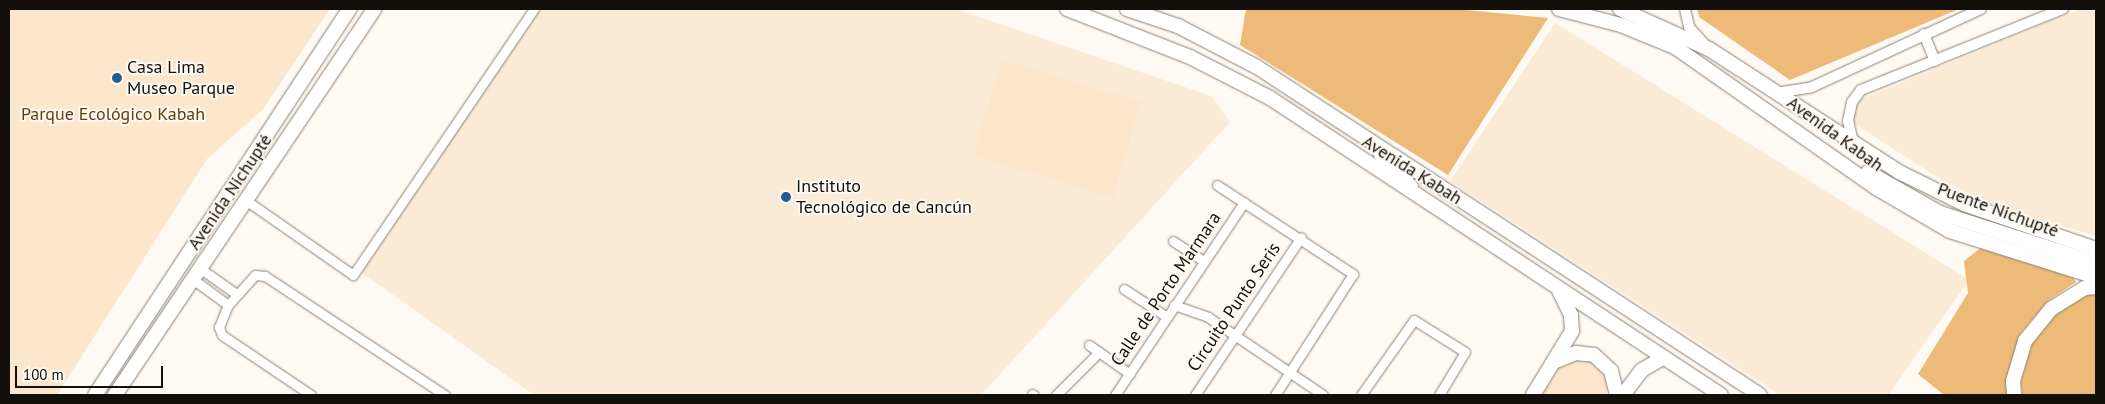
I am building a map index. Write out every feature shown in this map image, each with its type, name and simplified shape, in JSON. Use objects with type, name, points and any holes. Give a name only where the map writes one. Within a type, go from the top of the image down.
[{"type":"main road","name":"Avenida Nichupté","points":[[97,395],[350,9]]},
{"type":"main road","name":"Avenida Nichupté","points":[[115,395],[247,201],[374,9]]},
{"type":"main road","name":"Avenida Kabah","points":[[1067,9],[1190,57],[1243,84],[1720,395]]},
{"type":"main road","name":"Avenida Kabah","points":[[1127,9],[1178,26],[1257,66],[1760,395]]},
{"type":"main road","points":[[1157,9],[1178,26]]},
{"type":"main road","name":"Avenida Kabah","points":[[1559,9],[1621,25],[1675,47],[1812,140],[1878,189],[1950,231],[2096,276]]},
{"type":"main road","name":"Avenida Kabah","points":[[1620,9],[1709,49],[1853,142],[1964,204],[2096,249]]},
{"type":"main road","points":[[1217,46],[1243,84]]},
{"type":"main road","points":[[1363,137],[1426,202]]},
{"type":"main road","name":"Puente Nichupté","points":[[1812,140],[1940,213],[2090,261]]},
{"type":"main road","points":[[2014,395],[2013,381],[2025,341],[2051,309],[2085,288],[2096,287]]},
{"type":"main road","points":[[1533,395],[1556,361],[1572,331],[1571,315],[1558,289]]},
{"type":"main road","points":[[1556,361],[1576,353],[1594,355],[1611,370],[1617,395]]},
{"type":"main road","points":[[1623,395],[1642,370],[1663,358]]},
{"type":"street","points":[[247,201],[353,275],[534,9]]},
{"type":"street","points":[[1686,9],[1689,27],[1709,49]]},
{"type":"street","points":[[1776,94],[1812,87],[1981,9]]},
{"type":"street","points":[[1853,142],[1848,121],[1852,102],[1861,90],[2063,9]]},
{"type":"street","points":[[1924,34],[1935,61]]},
{"type":"street","points":[[1217,185],[1350,270],[1352,281],[1275,395]]},
{"type":"street","name":"Calle de Porto Marmara","points":[[1115,395],[1244,202]]},
{"type":"street","name":"Circuito Punto Seris","points":[[1195,395],[1301,238]]},
{"type":"street","points":[[1174,241],[1204,262]]},
{"type":"street","points":[[198,274],[235,293]]},
{"type":"street","points":[[198,274],[228,305]]},
{"type":"street","points":[[311,395],[222,335],[219,328],[228,305],[235,293],[256,274],[265,276],[445,395]]},
{"type":"street","points":[[1124,289],[1166,317]]},
{"type":"street","points":[[1174,305],[1208,317],[1323,395]]},
{"type":"street","points":[[1361,395],[1414,320],[1465,352],[1439,395]]},
{"type":"street","points":[[1089,345],[1130,374]]},
{"type":"street","points":[[1056,395],[1098,352]]},
{"type":"shaded area","name":"Instituto Tecnológico de Cancún","points":[[539,9],[956,9],[1211,96],[1230,122],[981,395],[534,395],[361,272]]},
{"type":"shaded area","points":[[1246,9],[1457,9],[1548,18],[1448,175],[1240,45]]},
{"type":"shaded area","points":[[1697,9],[1959,9],[1790,80],[1699,17]]},
{"type":"shaded area","points":[[2080,9],[2096,12],[2096,236],[1992,205],[1943,181],[1855,124],[1851,116],[1859,100]]},
{"type":"shaded area","points":[[1555,23],[1969,280],[1888,395],[1780,395],[1450,181]]},
{"type":"shaded area","points":[[1991,240],[2063,260],[2076,282],[2048,301],[2021,333],[2007,377],[2007,395],[1944,395],[1918,374],[1968,293],[1964,261]]},
{"type":"shaded area","points":[[2088,293],[2096,293],[2096,395],[2022,395],[2021,381],[2032,343],[2054,315]]},
{"type":"green space","name":"Parque Ecológico Kabah","points":[[9,9],[330,9],[264,108],[207,159],[57,395],[9,395]]},
{"type":"green space","points":[[1002,60],[1141,102],[1113,197],[973,155]]},
{"type":"green space","points":[[1576,353],[1611,371],[1606,395],[1533,395],[1556,361]]},
{"type":"place","name":"Casa Lima Museo Parque","points":[[117,78]]},
{"type":"place","name":"Instituto Tecnológico de Cancún","points":[[786,197]]}]
